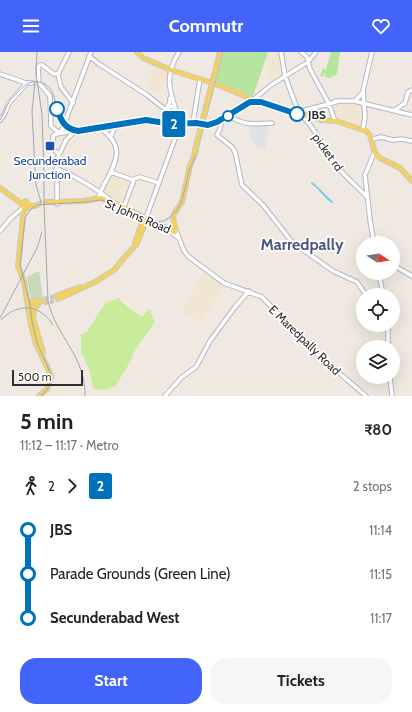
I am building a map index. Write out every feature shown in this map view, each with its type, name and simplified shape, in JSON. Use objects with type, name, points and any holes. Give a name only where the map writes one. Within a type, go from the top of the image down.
[{"type":"main road","points":[[69,52],[58,74],[60,87],[73,103]]},
{"type":"main road","points":[[138,52],[144,57],[171,70],[211,81]]},
{"type":"main road","points":[[57,298],[112,272],[135,243],[159,183],[180,123],[168,84],[171,70],[179,52]]},
{"type":"main road","points":[[281,52],[285,76],[296,106],[301,114]]},
{"type":"main road","points":[[302,52],[310,58]]},
{"type":"main road","points":[[363,129],[363,92],[372,52]]},
{"type":"main road","points":[[207,104],[209,88],[219,53]]},
{"type":"main road","points":[[174,233],[172,216],[181,199],[194,154],[219,53]]},
{"type":"main road","points":[[58,74],[54,74],[42,65],[38,67],[39,82],[50,96],[51,126],[58,133],[62,130],[90,56],[147,95],[166,110]]},
{"type":"main road","points":[[54,203],[56,158],[66,140],[72,134],[139,120],[203,124],[212,122],[253,98],[310,58]]},
{"type":"main road","points":[[310,58],[310,69],[329,103],[334,120]]},
{"type":"main road","points":[[171,70],[211,81],[253,98],[301,114],[329,103],[355,101],[412,115]]},
{"type":"main road","points":[[0,74],[28,83],[7,103],[2,117]]},
{"type":"main road","points":[[193,122],[200,79]]},
{"type":"main road","points":[[174,233],[173,216],[182,202],[190,164],[203,124],[211,81]]},
{"type":"main road","points":[[395,110],[402,107],[405,103],[408,92],[412,90]]},
{"type":"main road","points":[[355,101],[363,92]]},
{"type":"main road","points":[[253,98],[260,102],[301,114],[334,120],[370,132],[374,151],[365,175],[373,236]]},
{"type":"main road","points":[[247,104],[253,98]]},
{"type":"main road","points":[[161,121],[172,100]]},
{"type":"main road","points":[[180,123],[199,122],[203,124],[222,119],[247,104],[260,102]]},
{"type":"main road","points":[[166,110],[170,106],[175,108]]},
{"type":"main road","name":"picket rd","points":[[301,114],[322,142],[336,165],[367,196]]},
{"type":"main road","points":[[228,115],[241,123],[272,123]]},
{"type":"main road","points":[[222,119],[217,135],[232,147],[235,152],[242,185],[264,206],[292,242],[333,271],[357,282],[361,288]]},
{"type":"main road","points":[[334,120],[368,132],[371,136],[374,151],[403,169],[412,180]]},
{"type":"main road","points":[[172,123],[178,129]]},
{"type":"main road","points":[[59,154],[53,149],[53,136],[56,134],[93,127],[121,124]]},
{"type":"main road","points":[[110,136],[115,126]]},
{"type":"main road","points":[[98,198],[117,156],[116,147],[110,136],[100,128]]},
{"type":"main road","points":[[62,130],[68,132]]},
{"type":"main road","points":[[59,154],[66,136],[75,131]]},
{"type":"main road","points":[[372,139],[381,138],[412,141]]},
{"type":"main road","points":[[56,169],[100,193],[112,202]]},
{"type":"main road","points":[[111,172],[134,180]]},
{"type":"main road","points":[[124,208],[134,180],[140,177],[159,183]]},
{"type":"main road","points":[[0,187],[22,202],[38,204]]},
{"type":"main road","name":"St Johns Road","points":[[54,203],[98,198],[112,202],[168,229],[171,229],[172,226]]},
{"type":"main road","name":"St Johns Road","points":[[54,203],[98,200],[112,202]]},
{"type":"main road","points":[[0,230],[11,218],[22,202]]},
{"type":"main road","points":[[22,202],[20,263],[33,305],[35,334],[49,371],[50,379],[47,389],[39,396]]},
{"type":"main road","points":[[144,229],[145,218]]},
{"type":"main road","points":[[135,243],[145,218]]},
{"type":"main road","name":"St Johns Road","points":[[145,218],[153,224],[174,233]]},
{"type":"main road","points":[[123,257],[136,245],[148,224],[153,224]]},
{"type":"main road","name":"E Maredpally Road","points":[[174,233],[189,257],[221,281],[261,296],[316,353],[366,396]]},
{"type":"main road","name":"E Maredpally Road","points":[[174,233],[187,256],[220,281],[239,288]]},
{"type":"main road","points":[[400,269],[412,276]]},
{"type":"main road","points":[[164,396],[182,377],[196,367],[210,341],[237,305],[249,292]]},
{"type":"main road","points":[[33,305],[44,301]]},
{"type":"main road","points":[[40,348],[52,378],[50,386],[43,396]]},
{"type":"main road","points":[[391,384],[392,396]]},
{"type":"shaded area","points":[[268,52],[281,52],[284,75],[270,83],[266,57]]},
{"type":"shaded area","points":[[154,63],[166,69],[168,73],[161,92],[151,91],[148,86]]},
{"type":"shaded area","points":[[358,102],[363,104],[364,115],[362,127],[340,121],[336,118],[332,105],[334,103]]},
{"type":"shaded area","points":[[250,124],[269,124],[265,149],[256,146],[248,135]]},
{"type":"shaded area","points":[[111,173],[132,180],[124,206],[113,201],[101,192]]},
{"type":"shaded area","points":[[204,272],[224,285],[202,321],[181,311]]},
{"type":"green space","points":[[224,52],[268,52],[253,96],[216,81]]},
{"type":"green space","points":[[331,52],[340,52],[337,74],[330,78],[325,77],[325,72],[323,77],[320,76],[323,68],[326,70]]},
{"type":"green space","points":[[39,271],[43,297],[31,299],[27,277]]},
{"type":"green space","points":[[119,298],[142,317],[149,309],[152,311],[151,313],[155,322],[135,350],[130,362],[116,385],[108,389],[93,389],[89,368],[81,353],[80,335],[87,332],[105,303]]},
{"type":"waterway","points":[[312,183],[332,202]]},
{"type":"tunnel","points":[[38,203],[46,202]]},
{"type":"tunnel","points":[[44,299],[56,296]]},
{"type":"tunnel","points":[[44,303],[58,299]]},
{"type":"railway","points":[[37,52],[36,74],[42,114],[48,301],[57,325],[81,369],[85,396]]},
{"type":"railway","points":[[41,396],[49,386],[51,374],[37,343],[30,304],[20,265],[25,218],[30,210],[37,205],[101,200],[109,202],[152,222],[164,221],[170,217],[177,210],[182,201],[189,171],[198,149],[223,52]]},
{"type":"railway","points":[[0,120],[11,99],[25,86],[36,82],[45,84],[53,93],[59,118],[62,123],[65,126],[78,131],[146,120],[172,124],[196,123],[208,125],[217,122],[250,102],[261,102],[302,115]]},
{"type":"railway","points":[[35,83],[32,111],[36,185],[41,202]]},
{"type":"railway","points":[[0,318],[37,248],[42,232]]},
{"type":"railway","points":[[1,320],[14,310],[28,308],[35,309],[42,313],[53,325]]},
{"type":"metro line","name":"2","points":[[57,109],[63,123],[67,128],[74,131],[83,131],[146,120],[172,124],[196,123],[208,125],[217,122],[250,102],[261,102],[297,114]]},
{"type":"place","name":"JBS","points":[[297,114]]},
{"type":"place","name":"Secunderabad Junction","points":[[50,146]]},
{"type":"district","name":"Marredpally","points":[[302,244]]}]
